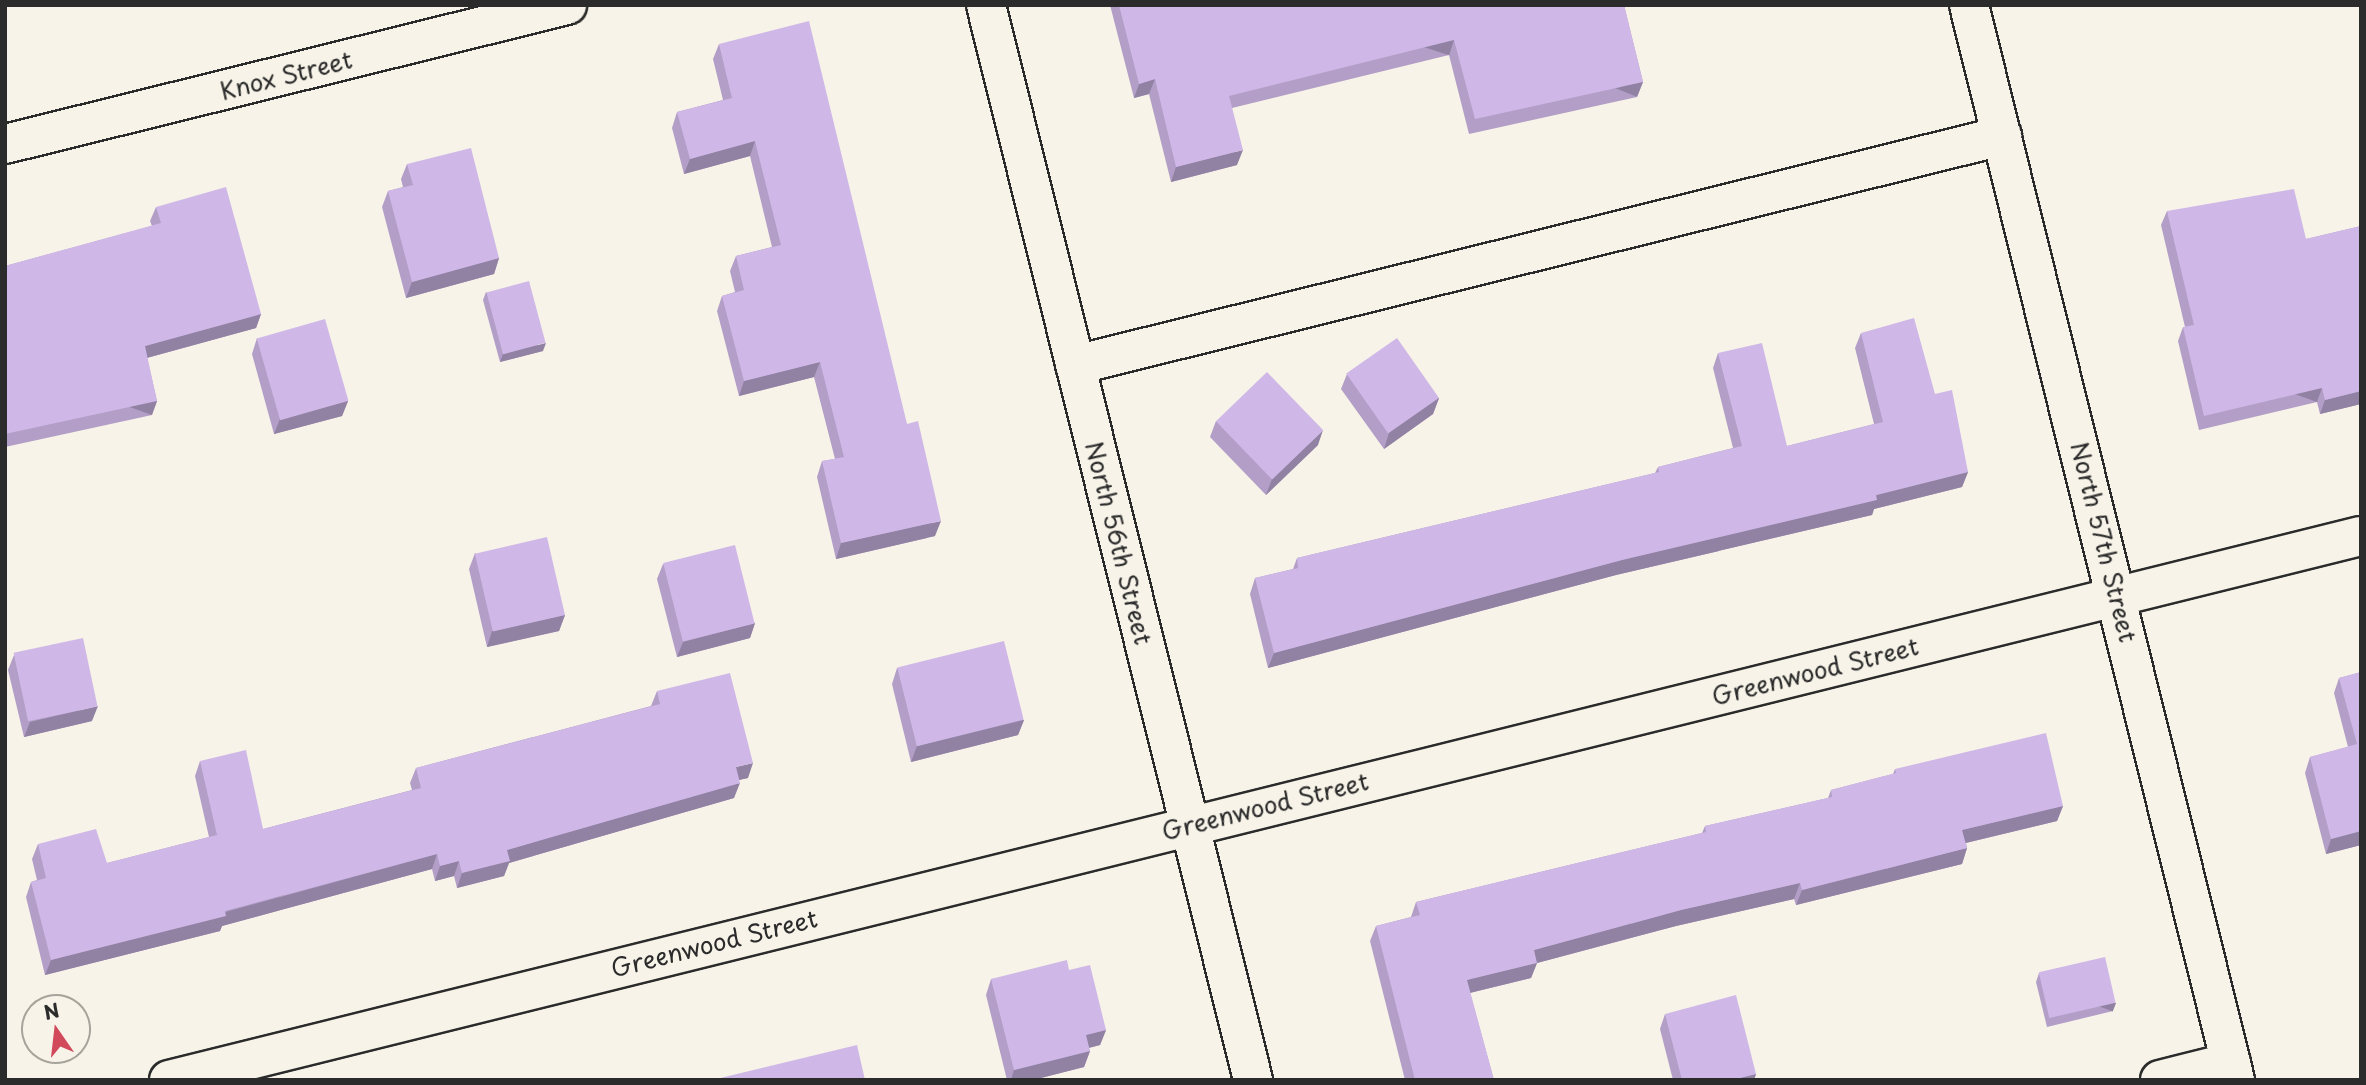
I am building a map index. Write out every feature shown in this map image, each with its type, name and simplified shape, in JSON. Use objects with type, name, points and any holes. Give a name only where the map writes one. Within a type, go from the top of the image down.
[{"type":"street","name":"Knox Street","points":[[5,144],[567,5]]},
{"type":"street","name":"North 56th Street","points":[[986,5],[1252,1080]]},
{"type":"street","name":"North 57th Street","points":[[1969,5],[2118,596],[2233,1071]]},
{"type":"street","points":[[1075,365],[2002,136]]},
{"type":"street","name":"Greenwood Street","points":[[169,1080],[1189,824],[2361,536]]},
{"type":"street","points":[[2160,1080],[2233,1071]]},
{"type":"building","points":[[1119,5],[1624,5],[1643,82],[1475,119],[1454,40],[1229,96],[1243,150],[1176,167],[1155,79],[1139,84]]},
{"type":"building","points":[[809,21],[907,424],[918,421],[941,521],[841,543],[822,461],[844,457],[820,362],[744,381],[722,296],[744,290],[736,256],[781,245],[755,141],[690,159],[677,112],[732,98],[719,44]]},
{"type":"building","points":[[471,148],[499,258],[412,282],[388,191],[413,185],[407,164]]},
{"type":"building","points":[[226,187],[261,314],[145,346],[157,401],[5,434],[5,266],[161,223],[156,207]]},
{"type":"building","points":[[2294,189],[2306,239],[2361,226],[2361,391],[2325,400],[2322,388],[2204,416],[2183,327],[2194,325],[2167,211]]},
{"type":"building","points":[[529,281],[546,343],[503,354],[486,292]]},
{"type":"building","points":[[1914,318],[1935,394],[1952,390],[1968,472],[1876,495],[1877,500],[1622,560],[1274,653],[1255,578],[1298,568],[1297,558],[1659,472],[1658,467],[1742,446],[1718,353],[1762,343],[1787,446],[1883,422],[1861,333]]},
{"type":"building","points":[[325,319],[348,401],[280,420],[257,339]]},
{"type":"building","points":[[1397,338],[1439,398],[1388,433],[1346,374]]},
{"type":"building","points":[[1267,372],[1323,430],[1272,480],[1216,421]]},
{"type":"building","points":[[547,537],[565,615],[493,632],[475,554]]},
{"type":"building","points":[[735,545],[755,624],[683,641],[663,563]]},
{"type":"building","points":[[83,638],[98,706],[28,721],[14,653]]},
{"type":"building","points":[[1004,641],[1024,720],[917,746],[897,668]]},
{"type":"building","points":[[2361,672],[2361,831],[2331,839],[2310,757],[2357,744],[2339,678]]},
{"type":"building","points":[[730,673],[753,763],[736,767],[740,783],[507,850],[510,861],[462,873],[459,861],[440,866],[437,854],[225,911],[226,916],[51,960],[31,882],[46,878],[38,844],[96,829],[107,863],[217,835],[200,761],[246,750],[263,829],[421,788],[416,768],[660,704],[657,691]]},
{"type":"building","points":[[2046,733],[2063,806],[1962,830],[1967,848],[1802,890],[1800,883],[1681,910],[1534,950],[1537,963],[1467,980],[1494,1080],[1415,1080],[1376,926],[1420,915],[1416,902],[1706,832],[1705,826],[1832,797],[1831,790],[1896,773],[1895,769]]},
{"type":"building","points":[[2105,957],[2116,1003],[2049,1018],[2039,972]]},
{"type":"building","points":[[1067,960],[1069,970],[1090,965],[1106,1030],[1086,1035],[1090,1051],[1014,1070],[991,979]]},
{"type":"building","points":[[1736,995],[1756,1074],[1732,1080],[1682,1080],[1665,1014]]},
{"type":"building","points":[[857,1045],[865,1080],[712,1080]]}]
